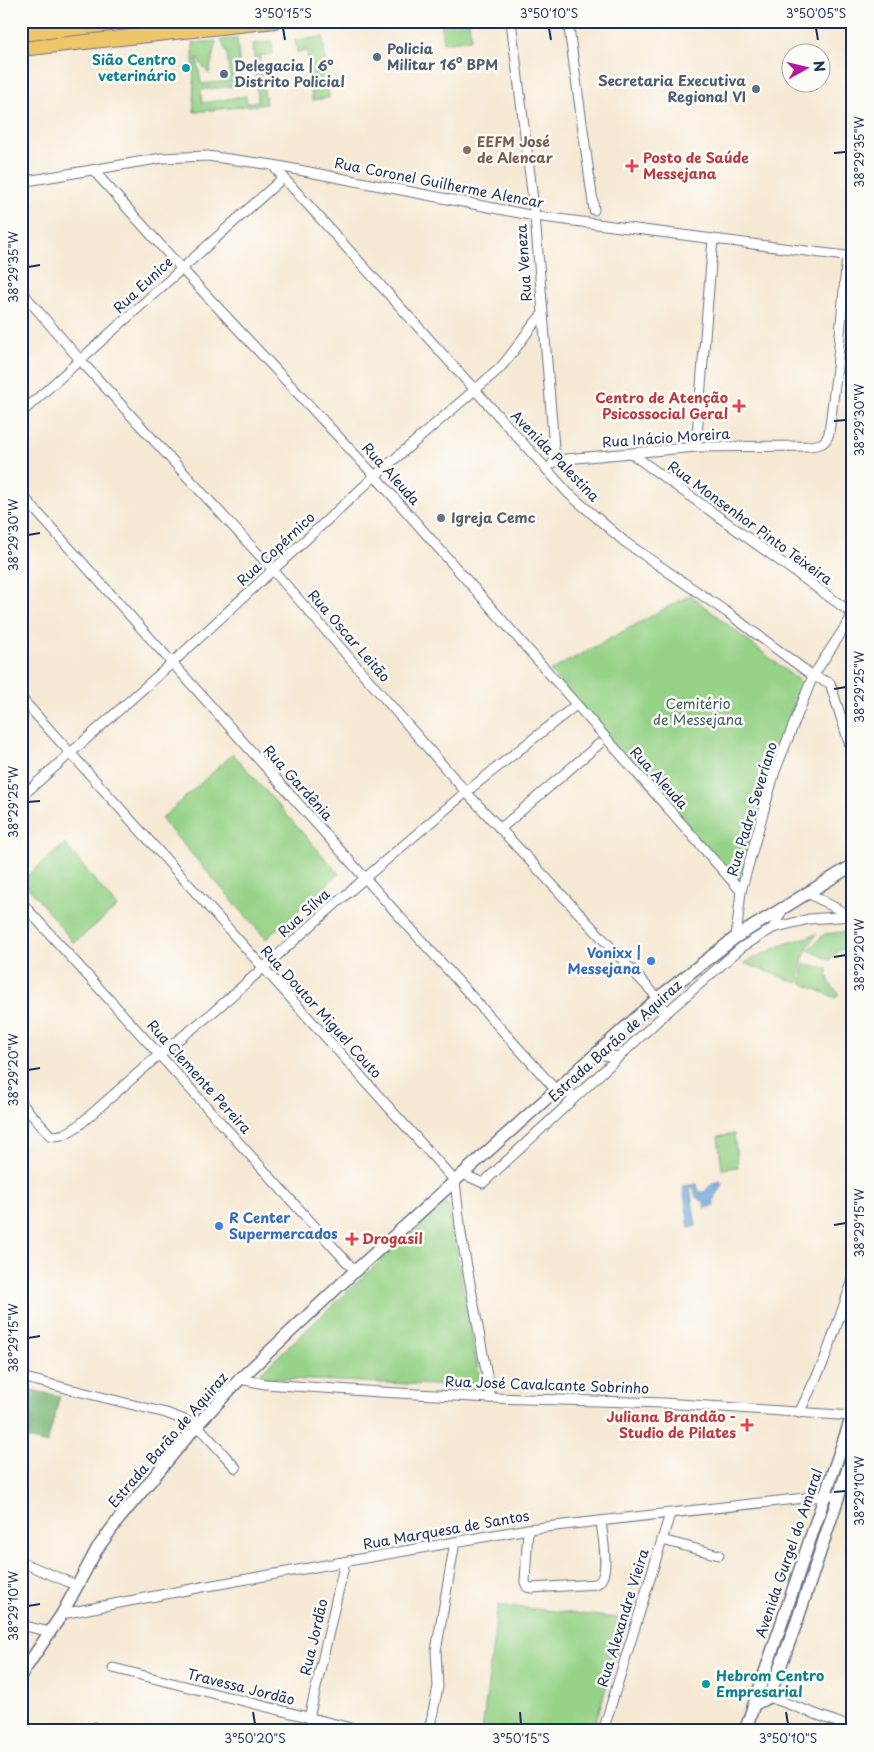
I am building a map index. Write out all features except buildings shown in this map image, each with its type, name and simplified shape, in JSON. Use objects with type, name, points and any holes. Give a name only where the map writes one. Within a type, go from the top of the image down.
[{"type":"main road","points":[[21,34],[140,21]]},
{"type":"main road","points":[[21,49],[268,22]]},
{"type":"street","name":"Rua Veneza","points":[[511,21],[535,216],[555,460]]},
{"type":"street","points":[[568,21],[594,210]]},
{"type":"street","name":"Rua Coronel Guilherme Alencar","points":[[21,182],[162,158],[207,156],[273,165],[535,216],[850,256]]},
{"type":"street","name":"Avenida Palestina","points":[[273,165],[568,493],[624,542],[728,613],[813,676],[830,683],[853,755]]},
{"type":"street","name":"Rua Aleuda","points":[[94,171],[375,476],[741,891]]},
{"type":"street","name":"Rua Eunice","points":[[21,413],[81,362],[284,177]]},
{"type":"street","points":[[696,447],[713,239]]},
{"type":"street","name":"Rua Inácio Moreira","points":[[555,460],[696,447],[809,446],[822,444],[828,440],[850,256]]},
{"type":"street","name":"Rua Oscar Leitão","points":[[21,291],[81,362],[274,570],[466,792],[658,998],[666,1013]]},
{"type":"street","name":"Rua Copérnico","points":[[21,797],[172,663],[375,476],[499,369],[542,315]]},
{"type":"street","name":"Rua Monsenhor Pinto Teixeira","points":[[632,454],[853,614]]},
{"type":"street","points":[[546,470],[555,460]]},
{"type":"street","name":"Rua Gardênia","points":[[21,494],[556,1090]]},
{"type":"street","name":"Rua Padre Severíano","points":[[736,937],[741,891],[775,771],[813,676],[853,614]]},
{"type":"street","name":"Rua Doutor Miguel Couto","points":[[21,698],[263,969],[459,1178]]},
{"type":"street","name":"Rua Sílva","points":[[21,1103],[50,1135],[65,1134],[78,1126],[160,1054],[211,1014],[263,969],[364,878],[466,792],[576,705]]},
{"type":"street","points":[[500,829],[599,744]]},
{"type":"street","name":"Estrada Barão de Aquiraz","points":[[21,1675],[62,1614],[97,1549],[118,1520],[197,1425],[240,1379],[355,1271],[658,998],[736,937],[853,865]]},
{"type":"street","points":[[808,893],[852,917]]},
{"type":"street","name":"Rua Clemente Pereira","points":[[21,902],[355,1271]]},
{"type":"street","name":"Estrada Barão de Aquiraz","points":[[459,1178],[483,1183],[666,1013],[742,947],[773,928],[783,909]]},
{"type":"street","points":[[773,928],[809,919],[852,917]]},
{"type":"street","points":[[718,951],[719,967]]},
{"type":"street","points":[[596,1054],[618,1057]]},
{"type":"street","points":[[556,1090],[576,1096]]},
{"type":"street","points":[[459,1178],[461,1234],[491,1398]]},
{"type":"street","points":[[799,1413],[824,1361],[853,1280]]},
{"type":"street","points":[[21,1377],[166,1413],[197,1425],[236,1468]]},
{"type":"street","name":"Rua José Cavalcante Sobrinho","points":[[240,1379],[265,1384],[491,1398],[664,1403],[852,1415]]},
{"type":"street","name":"Avenida Gurgel do Amaral","points":[[761,1697],[824,1496],[852,1415]]},
{"type":"street","name":"Avenida Gurgel do Amaral","points":[[746,1731],[797,1621],[853,1453]]},
{"type":"street","name":"Rua Marquesa de Santos","points":[[62,1614],[528,1529],[838,1494]]},
{"type":"street","name":"Rua Alexandre Vieira","points":[[602,1731],[670,1514]]},
{"type":"street","points":[[528,1529],[525,1582],[527,1587],[586,1585],[601,1582],[606,1570],[601,1521]]},
{"type":"street","points":[[662,1540],[719,1555]]},
{"type":"street","points":[[429,1731],[438,1687],[436,1651],[455,1542]]},
{"type":"street","points":[[21,1562],[76,1585]]},
{"type":"street","name":"Rua Jordão","points":[[310,1718],[345,1562]]},
{"type":"street","points":[[21,1625],[50,1632]]},
{"type":"street","name":"Travessa Jordão","points":[[112,1668],[363,1731]]},
{"type":"street","points":[[761,1697],[853,1728]]},
{"type":"green space","points":[[441,21],[469,21],[471,39],[443,43]]},
{"type":"green space","points":[[323,37],[329,98],[312,100],[307,51],[297,52],[295,40]]},
{"type":"green space","points":[[237,39],[241,81],[248,80],[249,84],[201,90],[202,103],[246,96],[246,103],[258,101],[253,44],[272,42],[273,54],[259,56],[266,104],[194,112],[193,43],[216,41],[209,74],[197,58],[201,84],[230,81],[227,53],[221,40]]},
{"type":"green space","name":"Cemitério de Messejana","points":[[690,595],[803,684],[769,768],[737,891],[550,671]]},
{"type":"green space","points":[[233,754],[339,874],[266,939],[161,819]]},
{"type":"green space","points":[[65,844],[117,907],[74,943],[22,880]]},
{"type":"green space","points":[[853,931],[853,948],[839,950],[830,960],[808,950],[824,934]]},
{"type":"green space","points":[[817,934],[806,951],[798,983],[744,963],[782,945]]},
{"type":"green space","points":[[804,964],[827,968],[830,982],[839,993],[836,998],[801,983]]},
{"type":"green space","points":[[734,1134],[738,1167],[722,1169],[718,1137]]},
{"type":"green space","points":[[444,1202],[448,1204],[481,1387],[264,1378],[259,1374]]},
{"type":"green space","points":[[21,1388],[60,1396],[47,1444],[21,1437]]},
{"type":"green space","points":[[498,1605],[627,1619],[593,1731],[482,1731]]},
{"type":"water","points":[[720,1181],[723,1185],[713,1201],[714,1206],[705,1208],[704,1202],[696,1197],[693,1187],[690,1187],[696,1226],[689,1228],[683,1186],[697,1184],[699,1192],[705,1192],[712,1183]]},
{"type":"place","name":"Policia Militar 16º BPM","points":[[377,57]]},
{"type":"place","name":"Sião Centro veterinário","points":[[186,68]]},
{"type":"place","name":"Delegacia | 6° Distrito Policial","points":[[224,74]]},
{"type":"place","name":"Secretaria Executiva Regional VI","points":[[756,89]]},
{"type":"place","name":"EEFM José de Alencar","points":[[467,150]]},
{"type":"place","name":"Posto de Saúde Messejana","points":[[632,166]]},
{"type":"place","name":"Centro de Atenção Psicossocial Geral","points":[[739,406]]},
{"type":"place","name":"Igreja Cemc","points":[[441,518]]},
{"type":"place","name":"Vonixx | Messejana","points":[[651,961]]},
{"type":"place","name":"R Center Supermercados","points":[[219,1226]]},
{"type":"place","name":"Drogasil","points":[[352,1239]]},
{"type":"place","name":"Juliana Brandão - Studio de Pilates","points":[[747,1425]]},
{"type":"place","name":"Hebrom Centro Empresarial","points":[[706,1684]]}]
